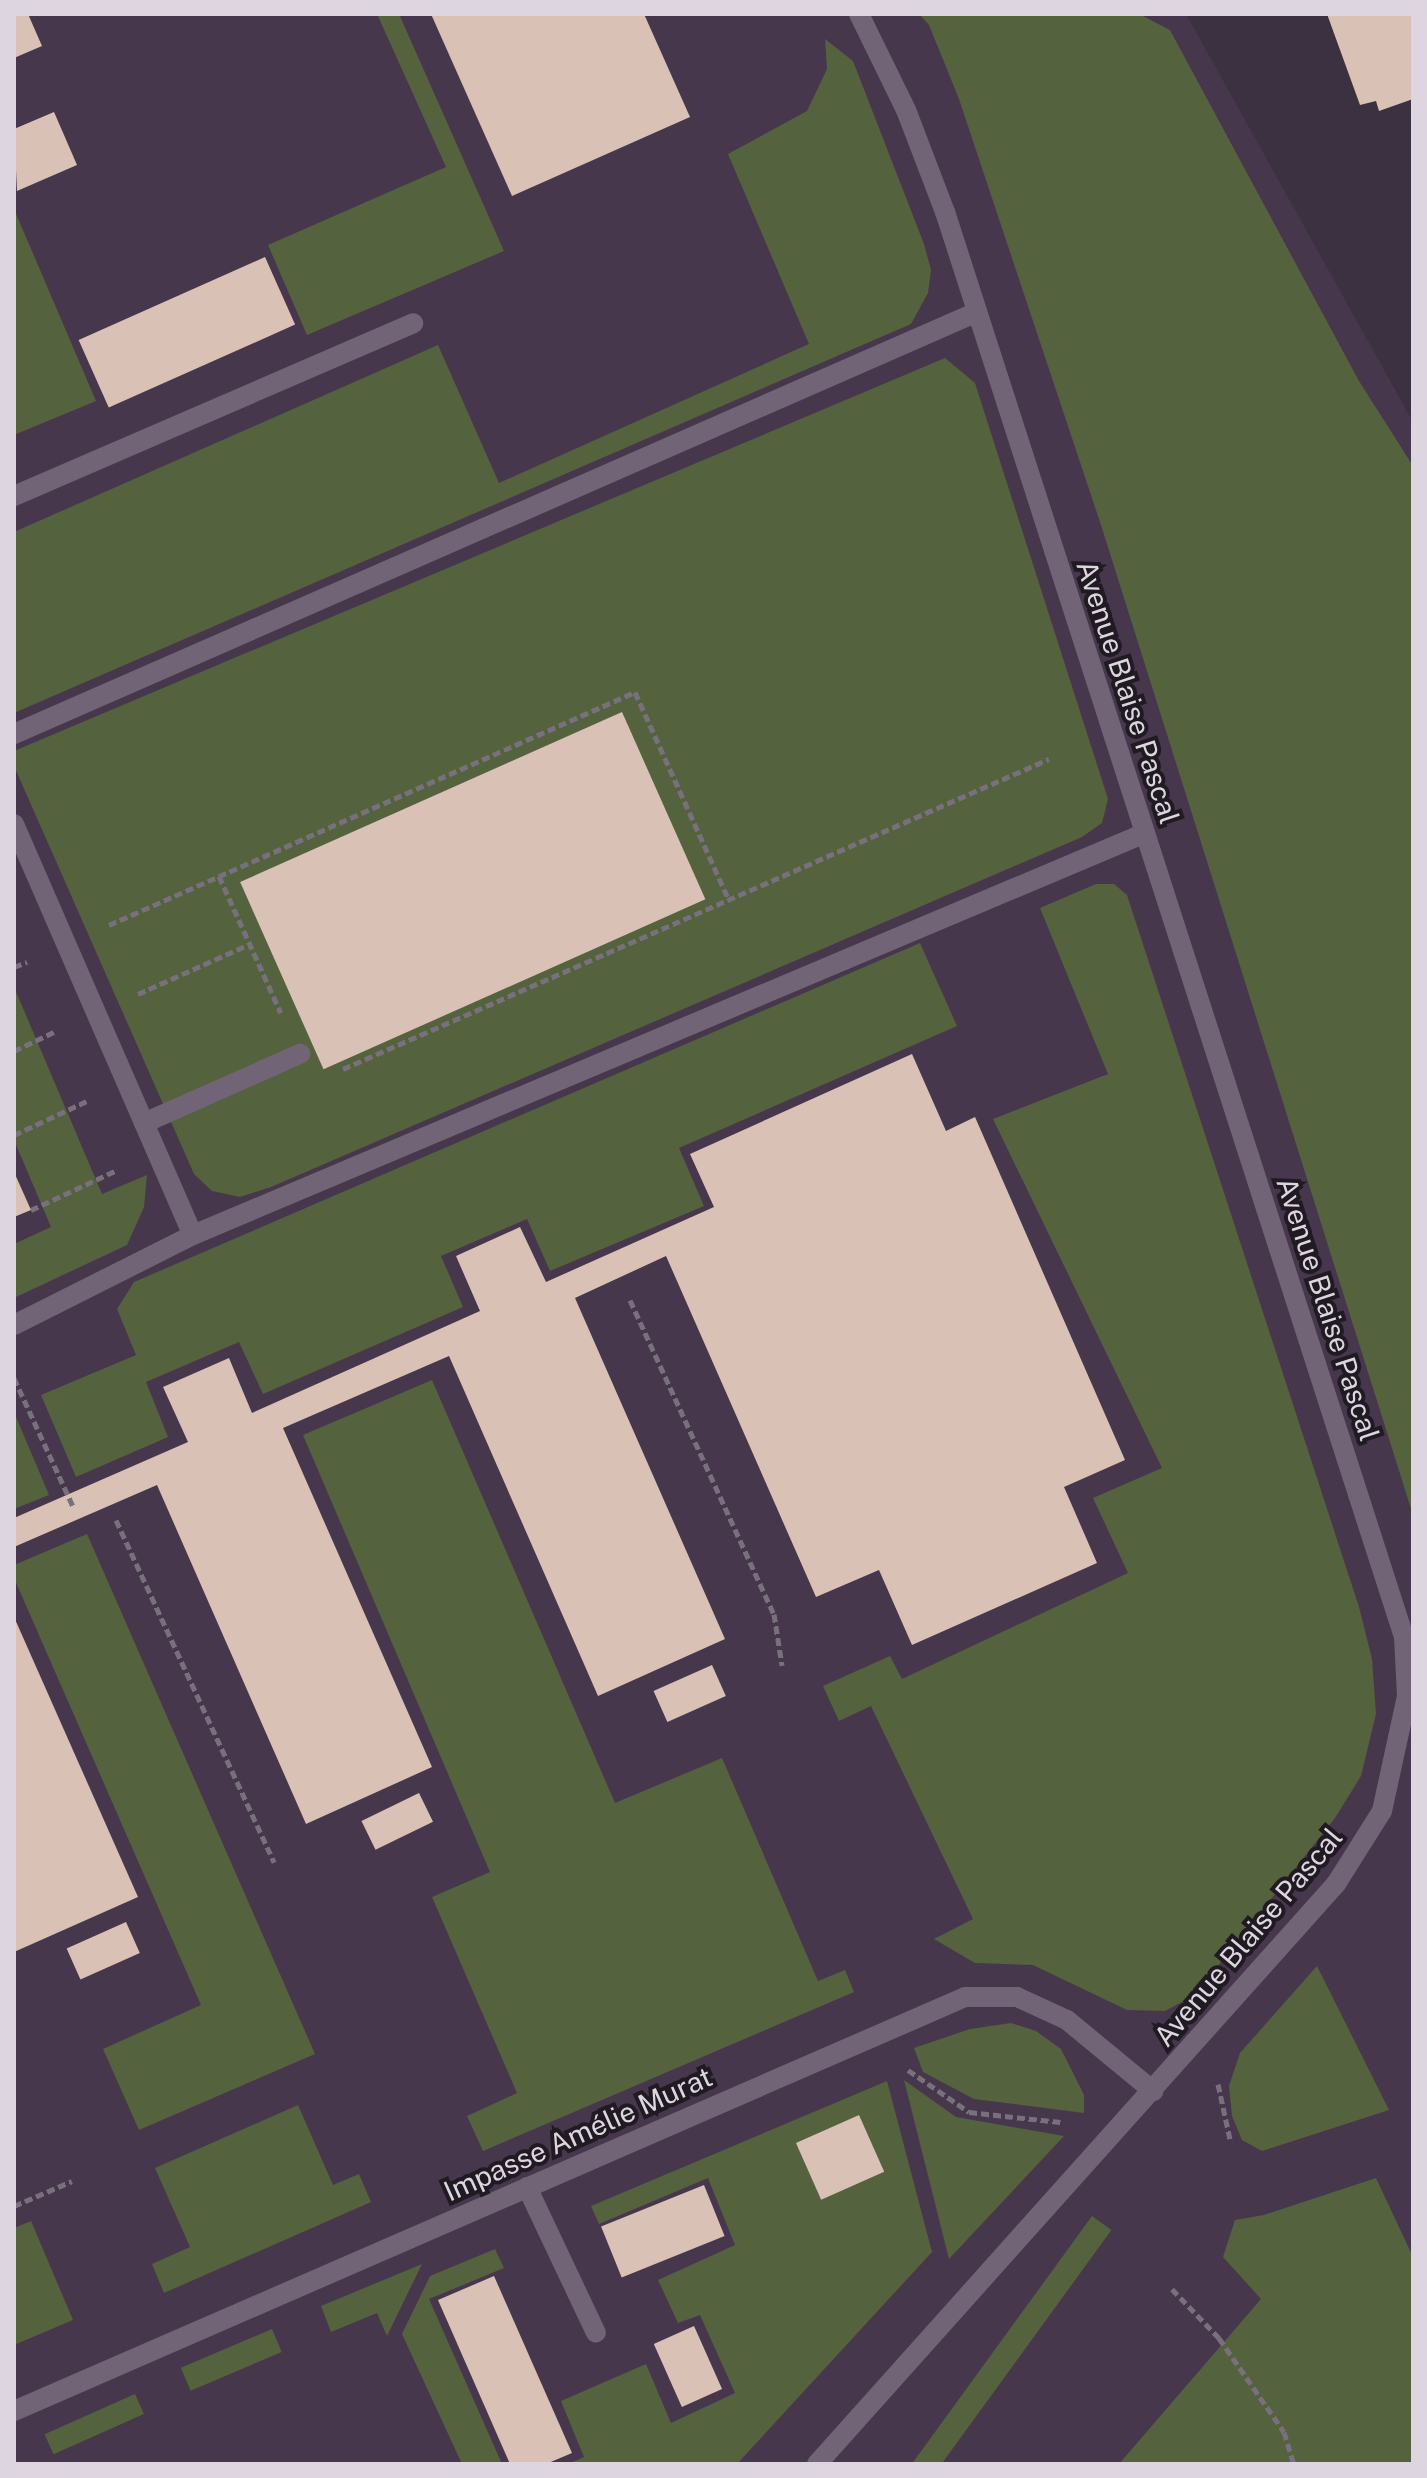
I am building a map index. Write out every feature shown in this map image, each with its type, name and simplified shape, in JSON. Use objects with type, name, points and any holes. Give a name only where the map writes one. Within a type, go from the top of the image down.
[{"type":"street","name":"Avenue Blaise Pascal","points":[[817,2464],[1294,1935],[1362,1849],[1382,1811],[1407,1696],[1404,1637],[1145,833],[906,110],[859,14]]},
{"type":"street","points":[[14,734],[975,313]]},
{"type":"street","points":[[14,496],[413,323]]},
{"type":"street","points":[[14,824],[193,1235]]},
{"type":"street","points":[[14,1325],[193,1235],[1145,833]]},
{"type":"street","points":[[144,1123],[300,1054]]},
{"type":"street","name":"Impasse Amélie Murat","points":[[14,2411],[878,2031],[965,1997],[1017,1997],[1067,2020],[1153,2091]]},
{"type":"street","points":[[527,2187],[596,2333]]},
{"type":"path","points":[[66,944],[635,692],[729,900]]},
{"type":"path","points":[[219,876],[312,1083],[1049,759]]},
{"type":"path","points":[[96,1012],[250,944]]},
{"type":"path","points":[[14,1051],[36,1040]]},
{"type":"path","points":[[14,1135],[66,1111]]},
{"type":"path","points":[[31,1210],[95,1179]]},
{"type":"path","points":[[630,1300],[774,1614],[782,1665]]},
{"type":"path","points":[[14,1378],[73,1506]]},
{"type":"path","points":[[116,1520],[274,1862]]},
{"type":"path","points":[[878,2031],[915,2078],[969,2112],[1067,2123],[1095,2153]]},
{"type":"path","points":[[14,2206],[72,2181]]},
{"type":"path","points":[[1172,2289],[1219,2338],[1284,2432],[1294,2464]]},
{"type":"shaded area","points":[[14,14],[1186,14],[1413,422],[1413,2464],[14,2464]]},
{"type":"green space","points":[[377,14],[399,14],[504,251],[307,335],[268,245],[446,167]]},
{"type":"green space","points":[[919,14],[1139,14],[1170,30],[1359,381],[1413,466],[1413,1515],[1101,525],[959,99],[929,25]]},
{"type":"green space","points":[[825,39],[853,61],[924,244],[931,270],[928,293],[911,324],[14,713],[14,532],[438,345],[499,483],[809,344],[728,154],[807,111],[827,69]]},
{"type":"green space","points":[[14,209],[96,401],[14,435]]},
{"type":"green space","points":[[945,358],[975,383],[1108,799],[1102,823],[1082,837],[271,1187],[240,1197],[212,1191],[194,1174],[14,766],[14,751]]},
{"type":"green space","points":[[1096,884],[1114,884],[1127,895],[1359,1607],[1372,1659],[1376,1714],[1361,1776],[1335,1818],[1195,1995],[1165,2011],[1127,2010],[1033,1965],[975,1963],[934,1939],[973,1919],[871,1706],[839,1721],[823,1686],[890,1656],[902,1679],[1128,1573],[1093,1498],[1162,1468],[993,1119],[1108,1074],[1040,908]]},
{"type":"green space","points":[[920,943],[957,1026],[679,1148],[704,1206],[550,1271],[527,1219],[441,1256],[463,1307],[263,1394],[239,1342],[146,1382],[168,1437],[76,1477],[41,1395],[136,1355],[117,1309],[134,1282]]},
{"type":"green space","points":[[14,987],[102,1194],[147,1175],[144,1207],[127,1245],[14,1298],[14,1244],[51,1227],[14,1140]]},
{"type":"green space","points":[[432,1380],[615,1803],[722,1758],[818,1981],[845,1970],[854,1992],[483,2151],[467,2116],[517,2093],[432,1897],[490,1872],[303,1435]]},
{"type":"green space","points":[[14,1412],[49,1495],[14,1509]]},
{"type":"green space","points":[[87,1534],[315,2054],[139,2130],[103,2049],[201,2005],[14,1578],[14,1565]]},
{"type":"green space","points":[[1317,1966],[1389,2110],[1262,2151],[1242,2140],[1232,2116],[1229,2086],[1240,2053]]},
{"type":"green space","points":[[1011,2023],[1036,2031],[1061,2049],[1084,2095],[1084,2113],[974,2099],[923,2072],[914,2048],[970,2029]]},
{"type":"green space","points":[[904,2080],[956,2117],[1064,2136],[949,2259]]},
{"type":"green space","points":[[887,2081],[932,2252],[737,2464],[568,2464],[584,2457],[561,2401],[646,2364],[671,2423],[735,2393],[700,2315],[678,2323],[658,2280],[735,2245],[708,2178],[599,2224],[591,2206]]},
{"type":"green space","points":[[298,2105],[333,2185],[359,2174],[371,2202],[164,2293],[152,2264],[190,2247],[155,2168]]},
{"type":"green space","points":[[1376,2178],[1413,2257],[1413,2464],[1119,2464],[1261,2299],[1223,2257],[1235,2220],[1264,2215]]},
{"type":"green space","points":[[1092,2216],[1111,2230],[941,2464],[912,2464]]},
{"type":"green space","points":[[31,2221],[73,2320],[14,2345],[14,2228]]},
{"type":"green space","points":[[495,2249],[504,2268],[429,2299],[502,2464],[462,2464],[402,2334],[430,2276]]},
{"type":"green space","points":[[422,2264],[387,2336],[377,2313],[331,2332],[321,2306]]},
{"type":"green space","points":[[272,2329],[282,2352],[191,2391],[181,2368]]},
{"type":"green space","points":[[135,2394],[144,2414],[54,2454],[45,2434]]},
{"type":"building","points":[[14,14],[28,14],[42,46],[14,58]]},
{"type":"building","points":[[431,14],[644,14],[690,117],[512,196]]},
{"type":"building","points":[[1327,14],[1413,14],[1413,99],[1379,111],[1376,101],[1360,105]]},
{"type":"building","points":[[54,112],[77,165],[17,191],[14,129]]},
{"type":"building","points":[[265,257],[295,325],[109,408],[79,340]]},
{"type":"building","points":[[622,712],[705,899],[324,1069],[240,882]]},
{"type":"building","points":[[912,1054],[946,1131],[975,1117],[1125,1460],[1064,1487],[1097,1563],[912,1645],[879,1570],[816,1597],[666,1256],[575,1298],[725,1639],[598,1696],[449,1356],[283,1428],[432,1767],[306,1824],[157,1485],[14,1547],[14,1518],[188,1442],[163,1387],[229,1358],[252,1413],[480,1311],[456,1256],[520,1227],[546,1282],[714,1207],[690,1154]]},
{"type":"building","points":[[14,1172],[31,1210],[14,1217]]},
{"type":"building","points":[[14,1617],[138,1897],[14,1952]]},
{"type":"building","points":[[712,1665],[726,1696],[667,1722],[654,1691]]},
{"type":"building","points":[[419,1793],[433,1822],[376,1850],[361,1821]]},
{"type":"building","points":[[126,1922],[140,1953],[80,1979],[67,1948]]},
{"type":"building","points":[[859,2115],[884,2172],[821,2200],[796,2143]]},
{"type":"building","points":[[704,2185],[725,2236],[622,2278],[601,2227]]},
{"type":"building","points":[[494,2276],[572,2453],[546,2464],[510,2464],[438,2300]]},
{"type":"building","points":[[694,2326],[722,2389],[682,2407],[654,2344]]}]
